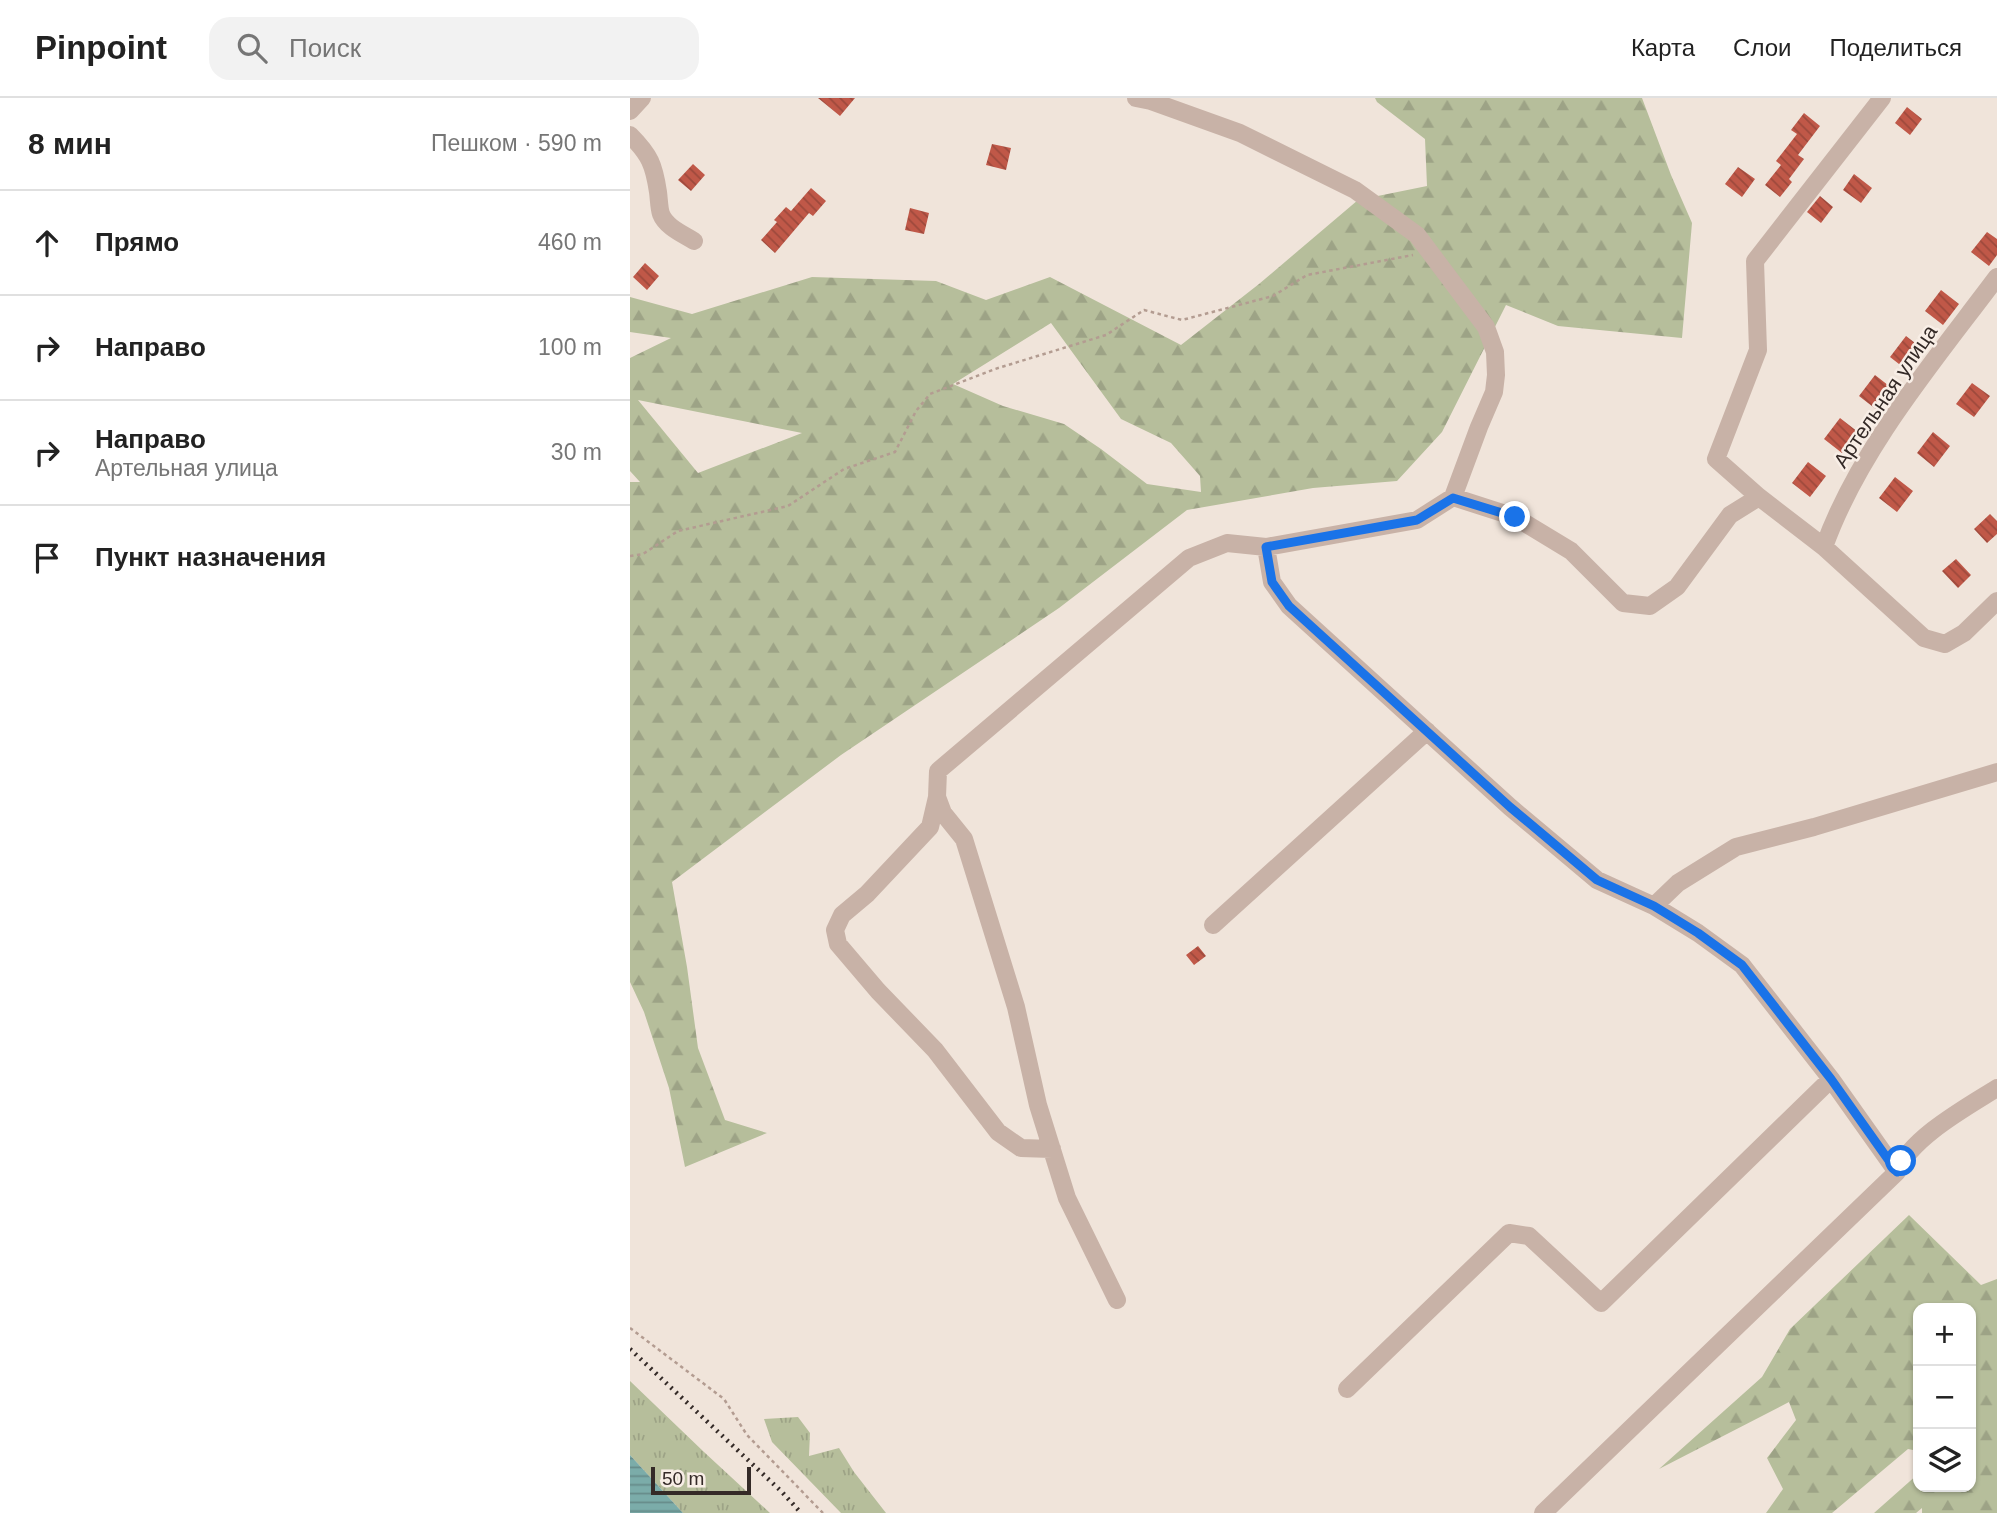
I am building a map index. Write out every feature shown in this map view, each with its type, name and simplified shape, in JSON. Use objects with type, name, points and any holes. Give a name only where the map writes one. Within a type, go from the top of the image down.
[{"type":"street","points":[[630,111],[642,98]]},
{"type":"street","points":[[1052,1149],[1021,1148],[998,1132],[935,1050],[878,991],[838,944],[835,930],[842,915],[867,894],[930,827],[937,797],[938,771],[1189,558],[1227,543],[1266,547],[1417,520],[1453,498],[1494,392],[1496,376],[1494,352],[1486,327],[1417,235],[1355,190],[1240,133],[1136,98]]},
{"type":"street","points":[[1882,98],[1755,261],[1758,350],[1716,459],[1759,497],[1824,547],[1924,638],[1945,644],[1964,633],[1997,601]]},
{"type":"street","points":[[630,135],[652,162],[661,213],[666,222],[694,241]]},
{"type":"street","name":"Артельная улица","points":[[1824,547],[1863,463],[1916,384],[1997,277]]},
{"type":"street","points":[[1453,498],[1515,517],[1571,551],[1623,603],[1650,606],[1677,587],[1730,515],[1759,497]]},
{"type":"street","points":[[1266,547],[1272,582],[1289,606],[1510,807],[1597,880],[1654,906],[1742,965],[1831,1079],[1897,1172]]},
{"type":"street","points":[[1213,925],[1427,730]]},
{"type":"street","points":[[1654,906],[1678,883],[1736,846],[1814,827],[1997,772]]},
{"type":"street","points":[[937,797],[943,813],[964,839],[1016,1007],[1038,1105],[1067,1198],[1116,1300]]},
{"type":"street","points":[[1348,1389],[1509,1233],[1529,1236],[1601,1303],[1831,1079]]},
{"type":"street","points":[[1543,1513],[1897,1172],[1901,1161],[1942,1122],[1997,1088]]},
{"type":"path","points":[[630,556],[643,554],[678,531],[788,506],[844,469],[895,452],[916,411],[930,394],[995,369],[1106,335],[1143,310],[1182,320],[1273,296],[1307,275],[1430,251]]},
{"type":"path","points":[[630,1328],[724,1399],[747,1435],[823,1513]]},
{"type":"green space","points":[[1375,98],[1642,98],[1692,223],[1682,338],[1558,326],[1506,305],[1442,432],[1397,481],[1313,488],[1187,510],[1059,608],[841,755],[672,882],[698,1048],[725,1120],[767,1133],[685,1167],[669,1088],[644,1012],[630,982],[630,482],[640,482],[630,471],[630,358],[671,338],[630,332],[630,297],[692,314],[812,277],[936,281],[986,300],[1050,277],[1181,345],[1259,284],[1358,200],[1427,186],[1425,139]],"holes":[[[1051,323],[1121,419],[1171,443],[1200,476],[1201,492],[1147,484],[1064,424],[1003,406],[953,384]],[[638,400],[802,433],[698,473]]]},
{"type":"green space","points":[[1909,1215],[1981,1285],[1997,1279],[1997,1513],[1922,1513],[1922,1508],[1916,1513],[1874,1513],[1913,1478],[1913,1492],[1976,1492],[1976,1303],[1913,1303],[1913,1450],[1908,1449],[1832,1513],[1766,1513],[1783,1489],[1767,1458],[1796,1420],[1789,1402],[1659,1469],[1762,1377],[1790,1329]]},
{"type":"green space","points":[[630,1381],[770,1513],[683,1513],[630,1455]]},
{"type":"green space","points":[[798,1417],[810,1433],[809,1456],[839,1448],[886,1513],[841,1513],[772,1442],[764,1419]]},
{"type":"water","points":[[630,1455],[683,1513],[630,1513]]},
{"type":"building","points":[[818,98],[855,98],[840,116]]},
{"type":"building","points":[[1907,107],[1922,119],[1910,135],[1895,123]]},
{"type":"building","points":[[1804,113],[1820,126],[1798,155],[1804,159],[1789,179],[1792,182],[1780,197],[1765,185],[1781,165],[1776,161],[1797,134],[1791,130]]},
{"type":"building","points":[[992,144],[1011,148],[1006,170],[986,165]]},
{"type":"building","points":[[693,164],[705,175],[691,191],[678,180]]},
{"type":"building","points":[[1738,167],[1755,179],[1742,197],[1725,184]]},
{"type":"building","points":[[1854,174],[1872,188],[1861,203],[1843,190]]},
{"type":"building","points":[[811,188],[826,201],[813,216],[809,213],[775,253],[761,240],[786,207],[791,211]]},
{"type":"building","points":[[1820,196],[1833,207],[1821,223],[1807,212]]},
{"type":"building","points":[[910,208],[929,213],[924,234],[905,230]]},
{"type":"building","points":[[1987,232],[1997,239],[1997,255],[1989,266],[1971,252]]},
{"type":"building","points":[[645,263],[659,276],[647,290],[633,277]]},
{"type":"building","points":[[1941,290],[1959,304],[1943,325],[1925,311]]},
{"type":"building","points":[[1906,336],[1924,350],[1908,371],[1890,357]]},
{"type":"building","points":[[1875,375],[1893,389],[1877,410],[1859,396]]},
{"type":"building","points":[[1972,383],[1990,396],[1974,417],[1956,404]]},
{"type":"building","points":[[1840,418],[1858,432],[1842,453],[1824,439]]},
{"type":"building","points":[[1933,432],[1950,446],[1934,467],[1917,453]]},
{"type":"building","points":[[1808,462],[1826,476],[1810,497],[1792,483]]},
{"type":"building","points":[[1895,477],[1913,491],[1897,512],[1879,498]]},
{"type":"building","points":[[1990,514],[1997,521],[1997,534],[1987,543],[1974,529]]},
{"type":"building","points":[[1956,559],[1971,575],[1958,588],[1942,571]]},
{"type":"building","points":[[1198,946],[1206,956],[1194,965],[1186,955]]},
{"type":"railway","points":[[630,1349],[801,1513]]},
{"type":"route","points":[[1515,517],[1453,498],[1417,520],[1266,547],[1272,582],[1289,606],[1510,807],[1597,880],[1654,906],[1742,965],[1831,1079],[1897,1172],[1901,1161]]}]
